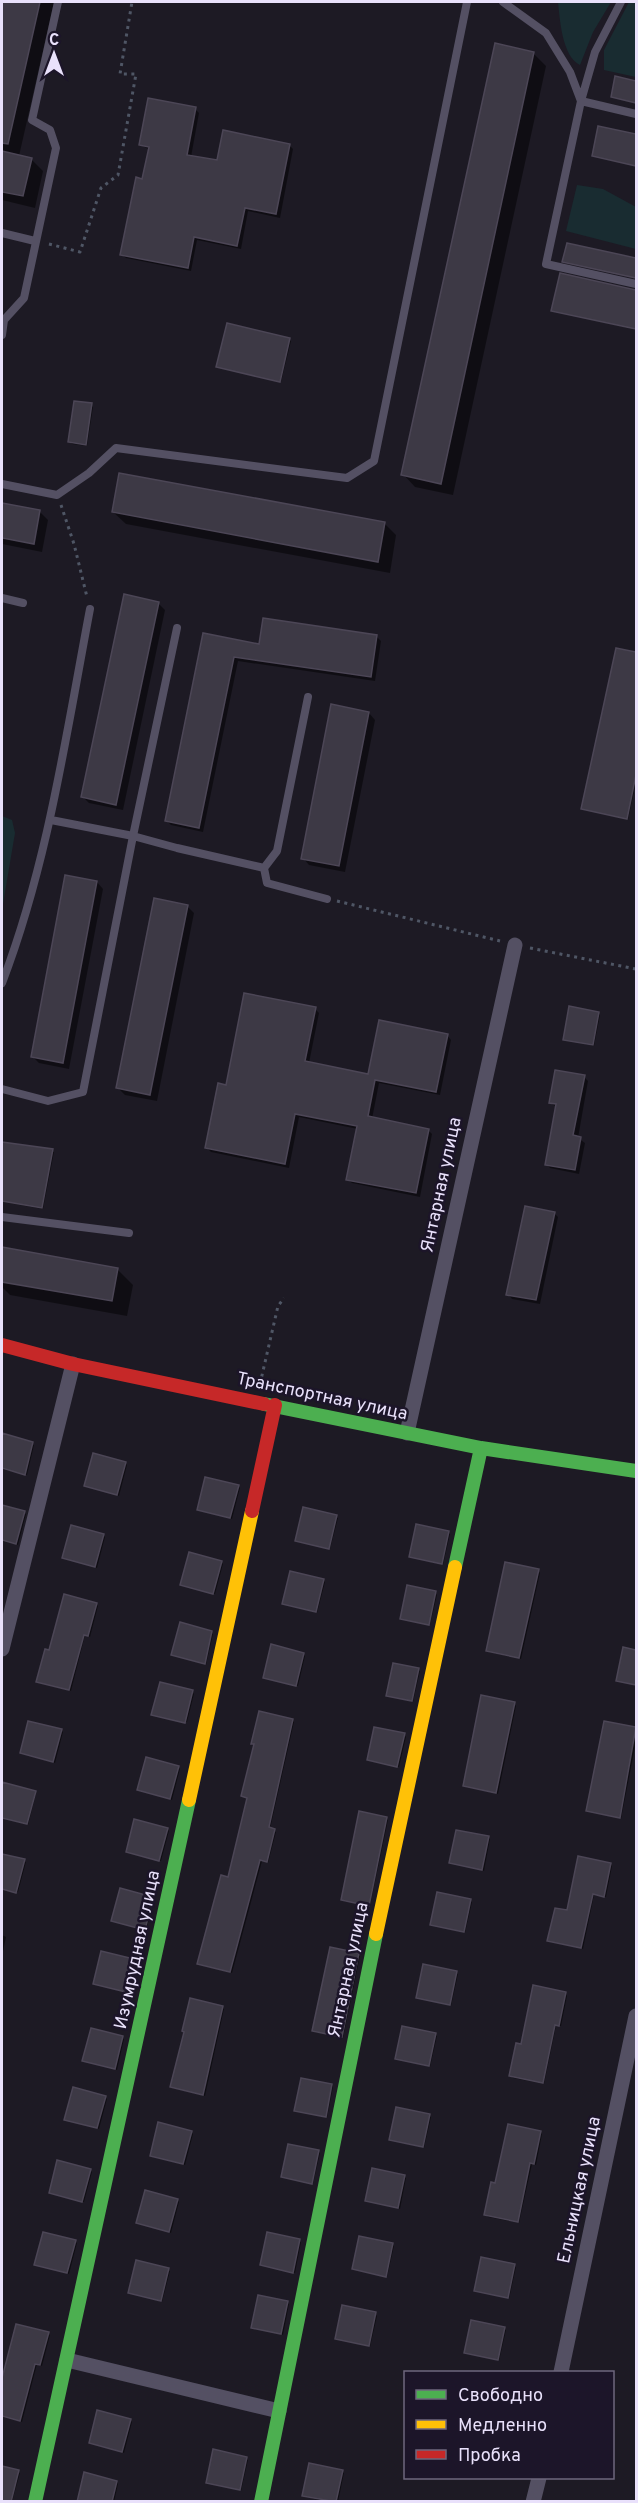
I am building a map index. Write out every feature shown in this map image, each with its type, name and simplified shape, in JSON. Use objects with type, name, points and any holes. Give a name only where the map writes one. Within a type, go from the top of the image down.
[{"type":"street","name":"Янтарная улица","points":[[407,1433],[515,945]]},
{"type":"street","name":"Транспортная улица","points":[[2,1346],[73,1364],[482,1448],[636,1471]]},
{"type":"street","points":[[2,1649],[73,1364]]},
{"type":"street","name":"Изумрудная улица","points":[[35,2502],[275,1405]]},
{"type":"street","name":"Янтарная улица","points":[[261,2502],[403,1804],[482,1448]]},
{"type":"street","name":"Ельницкая улица","points":[[561,2371],[636,2016]]},
{"type":"street","points":[[67,2360],[279,2411]]},
{"type":"street","points":[[533,2502],[538,2479]]},
{"type":"lane","points":[[2,335],[4,320],[24,298],[56,148],[50,130],[32,120],[58,2]]},
{"type":"lane","points":[[2,484],[57,495],[89,473],[116,448],[347,478],[374,461],[467,2]]},
{"type":"lane","points":[[502,2],[546,33],[570,72],[581,101]]},
{"type":"lane","points":[[621,2],[595,52],[581,101],[546,264],[636,284]]},
{"type":"lane","points":[[581,101],[636,114]]},
{"type":"lane","points":[[2,233],[36,241]]},
{"type":"lane","points":[[2,598],[23,603]]},
{"type":"lane","points":[[2,983],[16,945],[51,820],[90,609]]},
{"type":"lane","points":[[2,1089],[48,1101],[83,1092],[133,836],[177,628]]},
{"type":"lane","points":[[308,697],[277,851],[264,868],[267,883],[327,898]]},
{"type":"lane","points":[[51,820],[133,836],[264,868]]},
{"type":"lane","points":[[2,1217],[129,1233]]},
{"type":"path","points":[[36,241],[80,252],[101,188],[118,175],[136,74],[120,74],[132,2]]},
{"type":"path","points":[[57,495],[74,544],[90,609]]},
{"type":"path","points":[[327,898],[515,945],[636,969]]},
{"type":"path","points":[[259,1388],[278,1306],[284,1298]]},
{"type":"green space","points":[[558,2],[611,2],[593,32],[580,65],[569,54],[566,46]]},
{"type":"green space","points":[[629,2],[636,2],[636,77],[604,70],[604,50]]},
{"type":"green space","points":[[577,185],[603,189],[636,207],[636,249],[566,231]]},
{"type":"green space","points":[[2,816],[12,820],[15,833],[2,910]]},
{"type":"building","points":[[2,2],[40,2],[8,144],[2,143]]},
{"type":"building","points":[[495,43],[534,52],[441,484],[401,475]]},
{"type":"building","points":[[615,76],[636,81],[636,103],[611,97]]},
{"type":"building","points":[[148,98],[196,107],[187,155],[217,160],[223,130],[290,144],[276,214],[245,208],[237,246],[194,237],[188,268],[120,255],[136,177],[142,179],[149,147],[139,145]]},
{"type":"building","points":[[598,126],[636,134],[636,166],[592,156]]},
{"type":"building","points":[[2,151],[32,158],[23,196],[2,192]]},
{"type":"building","points":[[567,243],[636,258],[636,278],[562,262]]},
{"type":"building","points":[[560,273],[636,290],[636,329],[551,311]]},
{"type":"building","points":[[227,323],[290,338],[280,382],[216,367]]},
{"type":"building","points":[[74,401],[92,403],[86,445],[68,442]]},
{"type":"building","points":[[119,473],[385,522],[378,562],[112,512]]},
{"type":"building","points":[[2,503],[40,510],[34,544],[2,538]]},
{"type":"building","points":[[124,594],[159,602],[116,805],[81,797]]},
{"type":"building","points":[[263,618],[377,635],[371,677],[234,657],[199,828],[165,821],[203,633],[259,644]]},
{"type":"building","points":[[616,648],[636,652],[636,775],[627,819],[581,809]]},
{"type":"building","points":[[331,704],[369,712],[339,866],[301,859]]},
{"type":"building","points":[[65,875],[97,881],[63,1063],[31,1057]]},
{"type":"building","points":[[154,898],[188,905],[150,1095],[116,1088]]},
{"type":"building","points":[[244,993],[316,1007],[305,1061],[368,1074],[379,1020],[448,1034],[436,1092],[375,1080],[368,1116],[429,1129],[416,1193],[346,1180],[357,1126],[295,1114],[285,1164],[205,1148],[218,1083],[226,1085]]},
{"type":"building","points":[[569,1006],[599,1012],[593,1045],[563,1040]]},
{"type":"building","points":[[555,1070],[585,1075],[573,1135],[581,1137],[575,1170],[545,1165],[556,1104],[549,1103]]},
{"type":"building","points":[[2,1142],[53,1149],[42,1208],[2,1201]]},
{"type":"building","points":[[525,1206],[555,1212],[536,1300],[506,1295]]},
{"type":"building","points":[[2,1247],[118,1268],[112,1301],[2,1282]]},
{"type":"building","points":[[2,1433],[33,1442],[25,1475],[2,1468]]},
{"type":"building","points":[[93,1453],[126,1462],[117,1495],[84,1486]]},
{"type":"building","points":[[205,1477],[239,1485],[230,1518],[197,1510]]},
{"type":"building","points":[[2,1505],[25,1511],[16,1544],[2,1540]]},
{"type":"building","points":[[303,1507],[337,1515],[329,1549],[295,1541]]},
{"type":"building","points":[[416,1524],[449,1531],[442,1564],[409,1557]]},
{"type":"building","points":[[71,1525],[104,1534],[95,1567],[62,1558]]},
{"type":"building","points":[[189,1552],[222,1561],[213,1594],[180,1585]]},
{"type":"building","points":[[505,1562],[539,1569],[519,1658],[486,1651]]},
{"type":"building","points":[[290,1571],[324,1579],[316,1612],[282,1604]]},
{"type":"building","points":[[407,1585],[436,1591],[429,1625],[400,1619]]},
{"type":"building","points":[[64,1594],[97,1603],[88,1636],[84,1635],[69,1690],[36,1682],[45,1649],[49,1650]]},
{"type":"building","points":[[180,1622],[212,1631],[205,1664],[171,1655]]},
{"type":"building","points":[[271,1644],[304,1653],[296,1686],[263,1678]]},
{"type":"building","points":[[623,1647],[636,1650],[636,1685],[616,1681]]},
{"type":"building","points":[[393,1663],[419,1668],[412,1701],[386,1696]]},
{"type":"building","points":[[160,1682],[193,1690],[185,1723],[151,1715]]},
{"type":"building","points":[[481,1695],[515,1702],[496,1793],[463,1786]]},
{"type":"building","points":[[259,1711],[293,1719],[269,1827],[275,1829],[267,1862],[260,1860],[230,1972],[197,1964],[221,1875],[228,1877],[247,1798],[241,1796],[254,1744],[251,1744]]},
{"type":"building","points":[[28,1721],[62,1729],[53,1762],[20,1753]]},
{"type":"building","points":[[604,1721],[636,1727],[620,1818],[586,1811]]},
{"type":"building","points":[[374,1727],[405,1733],[397,1767],[367,1760]]},
{"type":"building","points":[[146,1757],[179,1766],[170,1799],[137,1790]]},
{"type":"building","points":[[2,1782],[36,1791],[27,1824],[2,1818]]},
{"type":"building","points":[[359,1811],[387,1817],[369,1906],[341,1900]]},
{"type":"building","points":[[134,1819],[168,1828],[159,1861],[126,1852]]},
{"type":"building","points":[[456,1830],[489,1836],[482,1870],[449,1863]]},
{"type":"building","points":[[2,1854],[25,1859],[16,1893],[2,1889]]},
{"type":"building","points":[[578,1856],[611,1863],[604,1897],[593,1894],[581,1948],[547,1941],[555,1908],[567,1910]]},
{"type":"building","points":[[120,1888],[153,1897],[145,1930],[111,1921]]},
{"type":"building","points":[[437,1892],[471,1899],[464,1932],[430,1925]]},
{"type":"building","points":[[330,1947],[359,1953],[342,2037],[312,2031]]},
{"type":"building","points":[[101,1951],[134,1959],[126,1992],[93,1984]]},
{"type":"building","points":[[423,1964],[457,1971],[450,2005],[416,1998]]},
{"type":"building","points":[[533,1985],[566,1992],[559,2026],[555,2025],[543,2083],[509,2076],[516,2043],[521,2044]]},
{"type":"building","points":[[190,1998],[223,2006],[203,2095],[170,2087]]},
{"type":"building","points":[[402,2026],[436,2033],[429,2066],[395,2059]]},
{"type":"building","points":[[91,2028],[123,2036],[115,2069],[82,2061]]},
{"type":"building","points":[[301,2078],[332,2084],[326,2117],[294,2111]]},
{"type":"building","points":[[73,2087],[106,2096],[97,2128],[64,2120]]},
{"type":"building","points":[[396,2107],[430,2114],[423,2147],[389,2140]]},
{"type":"building","points":[[158,2122],[192,2131],[183,2164],[150,2156]]},
{"type":"building","points":[[508,2124],[541,2131],[534,2164],[530,2163],[518,2222],[484,2215],[491,2182],[495,2183]]},
{"type":"building","points":[[288,2144],[319,2150],[312,2184],[281,2177]]},
{"type":"building","points":[[57,2160],[91,2169],[82,2202],[49,2193]]},
{"type":"building","points":[[372,2168],[405,2175],[398,2208],[365,2201]]},
{"type":"building","points":[[145,2190],[178,2199],[169,2232],[136,2223]]},
{"type":"building","points":[[43,2232],[76,2240],[67,2273],[34,2265]]},
{"type":"building","points":[[267,2232],[300,2239],[293,2273],[260,2265]]},
{"type":"building","points":[[359,2236],[393,2243],[386,2277],[352,2269]]},
{"type":"building","points":[[481,2257],[515,2264],[508,2298],[474,2291]]},
{"type":"building","points":[[136,2260],[169,2268],[161,2301],[128,2293]]},
{"type":"building","points":[[258,2295],[288,2301],[281,2334],[251,2328]]},
{"type":"building","points":[[342,2305],[376,2312],[369,2346],[335,2339]]},
{"type":"building","points":[[471,2320],[505,2327],[498,2360],[464,2353]]},
{"type":"building","points":[[16,2324],[49,2332],[40,2365],[35,2364],[20,2421],[2,2416],[2,2378]]},
{"type":"building","points":[[97,2410],[131,2419],[122,2452],[89,2443]]},
{"type":"building","points":[[213,2449],[247,2457],[240,2490],[206,2483]]},
{"type":"building","points":[[309,2463],[343,2470],[336,2502],[302,2496]]},
{"type":"building","points":[[2,2466],[19,2470],[11,2502],[2,2502]]},
{"type":"building","points":[[84,2472],[117,2481],[112,2502],[77,2502]]},
{"type":"traffic: fast","points":[[264,1404],[481,1448],[636,1471]]},
{"type":"traffic: fast","points":[[455,1567],[481,1448]]},
{"type":"traffic: fast","points":[[35,2502],[189,1800]]},
{"type":"traffic: fast","points":[[261,2502],[376,1934]]},
{"type":"traffic: slow","points":[[189,1800],[252,1511]]},
{"type":"traffic: slow","points":[[376,1934],[455,1567]]},
{"type":"traffic: jam","points":[[2,1345],[73,1364],[264,1404]]},
{"type":"traffic: jam","points":[[252,1511],[275,1405]]}]
